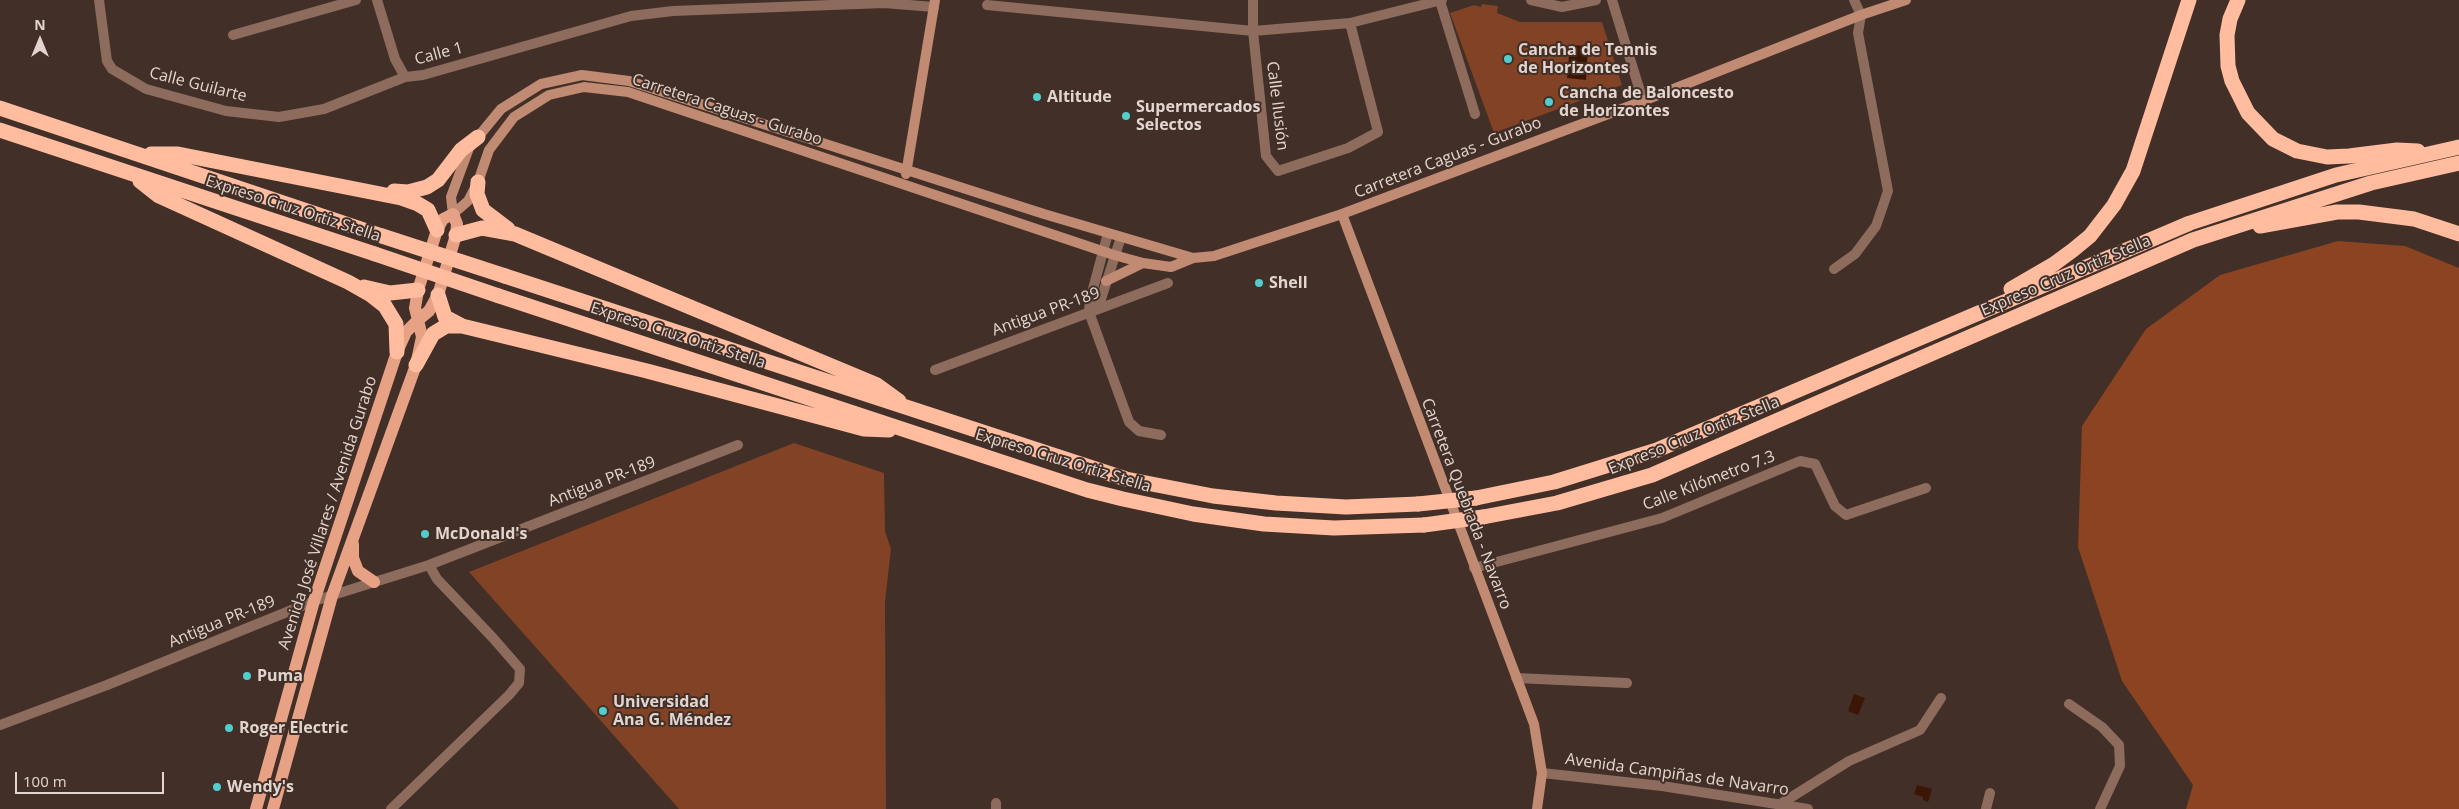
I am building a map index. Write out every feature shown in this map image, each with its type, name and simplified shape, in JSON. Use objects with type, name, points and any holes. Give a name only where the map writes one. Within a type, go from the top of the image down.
[{"type":"highway","points":[[1936,331],[1960,312],[2003,293],[2054,264],[2090,236],[2101,222],[2133,171],[2189,0]]},
{"type":"highway","points":[[2238,0],[2230,19],[2228,66],[2232,81],[2248,113],[2273,139],[2297,150],[2327,157],[2397,150],[2432,152]]},
{"type":"highway","name":"Expreso Cruz Ortiz Stella","points":[[0,108],[382,236],[1093,469],[1187,492],[1244,501],[1308,506],[1418,504],[1476,498],[1554,482],[1657,450],[2190,223],[2336,175],[2459,147]]},
{"type":"highway","name":"Expreso Cruz Ortiz Stella","points":[[0,130],[1088,490],[1193,514],[1302,527],[1424,525],[1483,517],[1557,503],[1652,475],[1732,442],[2140,262],[2236,225],[2371,183],[2459,163]]},
{"type":"highway","points":[[374,192],[408,192],[427,187],[443,174],[461,150],[478,137]]},
{"type":"highway","points":[[137,154],[178,154],[374,192],[418,204],[428,210],[437,230]]},
{"type":"highway","points":[[131,174],[159,196],[348,282],[371,296],[385,306],[392,315],[398,335],[397,352]]},
{"type":"highway","points":[[478,182],[477,194],[483,210],[492,219],[516,234],[877,385],[908,408]]},
{"type":"highway","points":[[2236,225],[2264,226],[2329,214],[2359,212],[2414,219],[2459,234]]},
{"type":"highway","points":[[456,235],[482,228],[516,234]]},
{"type":"highway","points":[[348,282],[390,293],[418,290]]},
{"type":"highway","points":[[438,295],[444,317],[462,326],[647,371],[864,429],[906,430]]},
{"type":"highway","points":[[416,365],[433,334],[446,326],[462,326]]},
{"type":"main road","name":"Carretera Caguas - Gurabo","points":[[453,214],[468,201],[478,182],[489,150],[514,117],[549,95],[584,87],[628,92],[1114,255],[1143,263],[1170,267],[1193,258],[1214,256],[1342,214],[1643,101],[1860,15],[1906,0]]},
{"type":"main road","points":[[904,184],[935,4]]},
{"type":"main road","name":"Carretera Caguas - Gurabo","points":[[453,214],[451,197],[469,148],[502,109],[541,84],[582,75],[629,81],[1108,233],[1193,258]]},
{"type":"main road","name":"Avenida José Villares / Avenida Gurabo","points":[[256,809],[314,601],[397,352],[406,332],[418,320],[429,311],[438,295],[456,235],[457,224],[453,214],[443,219],[437,230],[418,290],[415,308],[418,320],[422,337],[416,365],[332,596],[273,809]]},
{"type":"main road","name":"Carretera Quebrada - Navarro","points":[[1342,214],[1534,724],[1542,773],[1537,809]]},
{"type":"main road","points":[[1106,281],[1143,263]]},
{"type":"main road","points":[[352,537],[353,558],[358,571],[374,582]]},
{"type":"street","name":"Calle Guilarte","points":[[99,0],[107,61],[112,69],[146,89],[226,111],[279,117],[324,109],[405,77]]},
{"type":"street","points":[[233,35],[356,0]]},
{"type":"street","name":"Calle 1","points":[[378,0],[395,59],[405,77],[423,75],[632,16],[673,11],[775,4],[935,4]]},
{"type":"street","name":"Calle Ilusión","points":[[1253,0],[1253,31],[1266,156],[1278,171],[1348,148],[1378,132],[1350,23]]},
{"type":"street","points":[[987,5],[1253,31],[1350,23],[1441,0],[1476,114]]},
{"type":"street","points":[[1531,0],[1562,7],[1596,0]]},
{"type":"street","points":[[1612,0],[1643,101]]},
{"type":"street","points":[[1834,269],[1856,254],[1876,226],[1888,191],[1858,33],[1860,15],[1854,0]]},
{"type":"street","points":[[1108,233],[1090,300],[1089,312],[1129,422],[1139,431],[1161,435]]},
{"type":"street","points":[[1089,312],[1101,299],[1121,237]]},
{"type":"street","name":"Antigua PR-189","points":[[935,370],[1168,283]]},
{"type":"street","name":"Antigua PR-189","points":[[0,725],[108,685],[314,601],[429,565],[738,445]]},
{"type":"street","name":"Calle Kilómetro 7.3","points":[[1474,568],[1662,518],[1800,461],[1815,464],[1835,506],[1846,515],[1926,488]]},
{"type":"street","points":[[391,809],[509,695],[519,683],[520,669],[436,579],[429,565]]},
{"type":"street","points":[[1516,678],[1627,683]]},
{"type":"street","points":[[1782,803],[1849,761],[1920,730],[1941,698]]},
{"type":"street","points":[[2068,704],[2102,727],[2119,744],[2120,766],[2100,809]]},
{"type":"street","name":"Avenida Campiñas de Navarro","points":[[1542,773],[1662,786],[1763,805],[1782,803],[1808,809]]},
{"type":"street","points":[[1986,809],[1990,793]]},
{"type":"shaded area","points":[[1482,4],[1498,6],[1497,13],[1520,22],[1602,22],[1622,85],[1494,133],[1450,13],[1474,5],[1481,7]]},
{"type":"shaded area","points":[[1570,45],[1588,46],[1586,80],[1567,78]]},
{"type":"shaded area","points":[[2338,241],[2405,246],[2459,268],[2459,809],[2186,809],[2193,785],[2122,681],[2078,547],[2082,426],[2146,329],[2220,275]]},
{"type":"shaded area","name":"Universidad Ana G. Méndez","points":[[794,443],[884,473],[885,531],[891,549],[885,602],[886,809],[679,809],[469,572]]},
{"type":"shaded area","points":[[1854,694],[1865,698],[1858,715],[1848,711]]},
{"type":"shaded area","points":[[1917,785],[1932,789],[1928,802],[1923,800],[1923,797],[1914,794]]},
{"type":"place","name":"Cancha de Tennis de Horizontes","points":[[1508,59]]},
{"type":"place","name":"Altitude","points":[[1037,97]]},
{"type":"place","name":"Cancha de Baloncesto de Horizontes","points":[[1549,102]]},
{"type":"place","name":"Supermercados Selectos","points":[[1126,116]]},
{"type":"place","name":"Shell","points":[[1259,283]]},
{"type":"place","name":"McDonald's","points":[[425,534]]},
{"type":"place","name":"Puma","points":[[247,676]]},
{"type":"place","name":"Universidad Ana G. Méndez","points":[[603,711]]},
{"type":"place","name":"Roger Electric","points":[[229,728]]},
{"type":"place","name":"Wendy's","points":[[217,787]]}]
